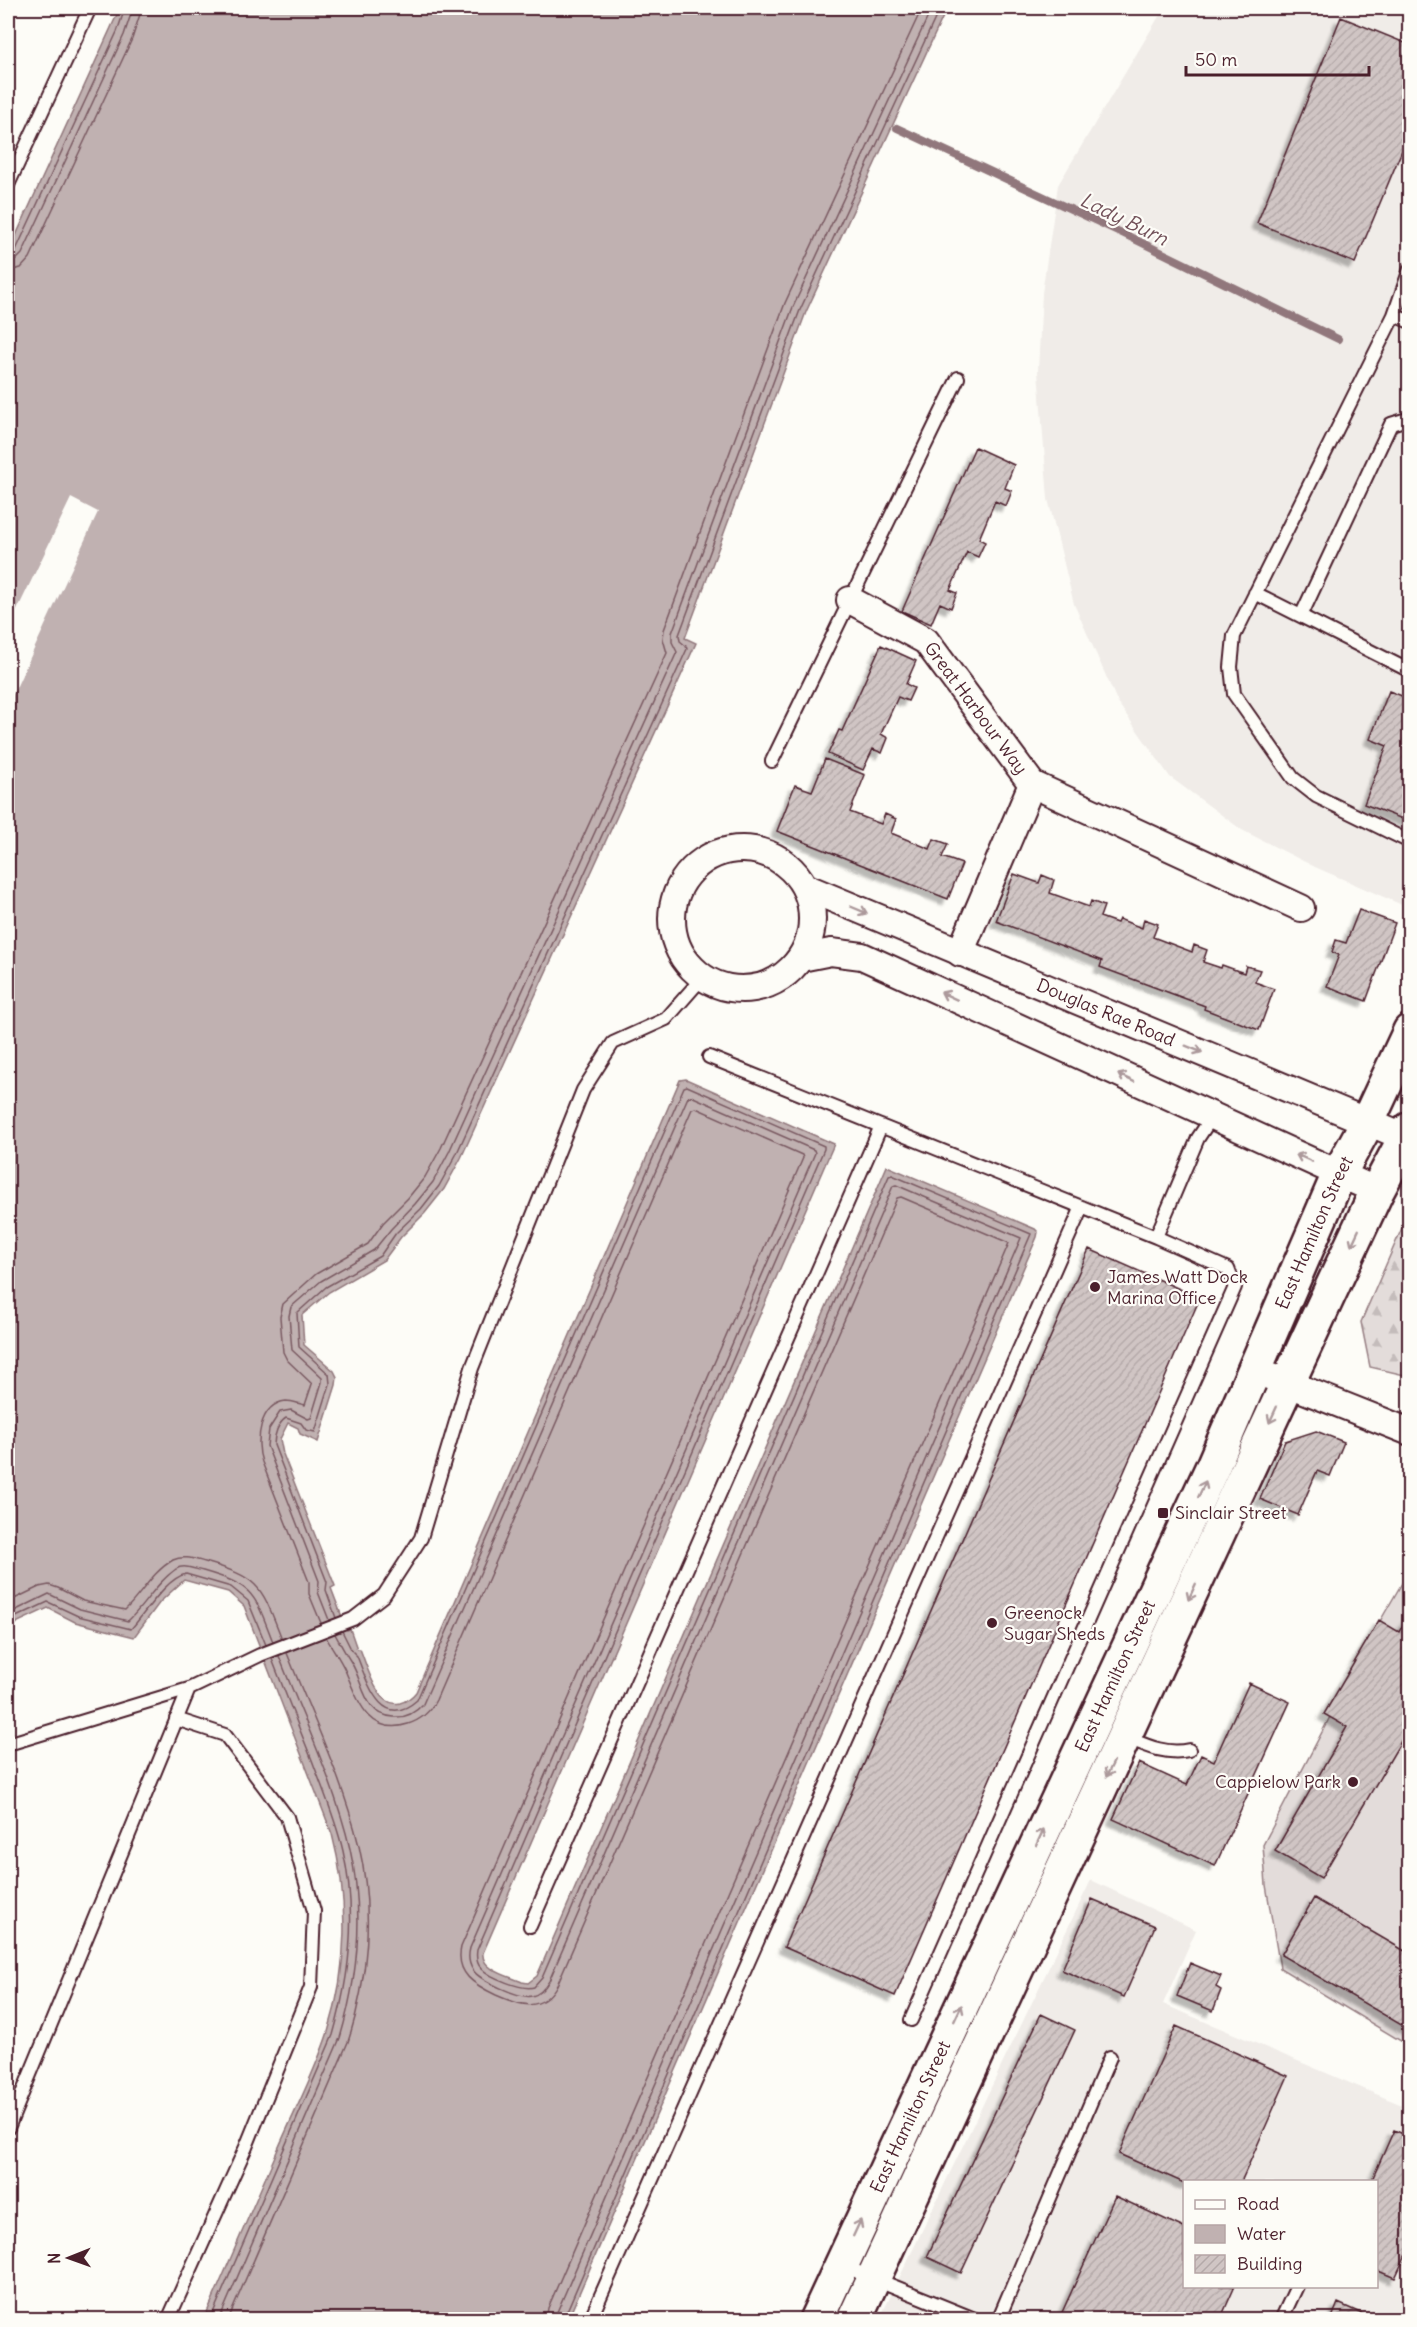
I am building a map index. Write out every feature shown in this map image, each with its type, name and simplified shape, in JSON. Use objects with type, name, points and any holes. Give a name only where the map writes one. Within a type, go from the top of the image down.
[{"type":"highway","name":"East Hamilton Street","points":[[816,2319],[1213,1466],[1339,1174],[1368,1121],[1410,1031]]},
{"type":"highway","name":"East Hamilton Street","points":[[854,2319],[1377,1191],[1408,1133]]},
{"type":"highway","points":[[1015,1890],[1046,1905]]},
{"type":"street","name":"Great Harbour Way","points":[[850,600],[926,641],[1032,784],[960,953]]},
{"type":"street","points":[[1032,784],[1301,908]]},
{"type":"street","points":[[755,849],[784,862],[805,887],[813,923],[801,958],[782,978],[756,989],[728,989],[702,978],[680,954],[671,923],[676,891],[695,866],[723,850],[755,849]]},
{"type":"street","name":"Douglas Rae Road","points":[[805,887],[1368,1121],[1408,1133]]},
{"type":"street","points":[[801,958],[831,952],[862,956],[1377,1191]]},
{"type":"street","points":[[1254,1370],[1410,1432]]},
{"type":"lane","points":[[8,185],[90,8]]},
{"type":"lane","points":[[1410,269],[1394,315],[1234,636],[1231,667],[1234,694],[1293,778],[1316,796],[1410,842]]},
{"type":"lane","points":[[1394,315],[1410,322]]},
{"type":"lane","points":[[772,760],[958,378]]},
{"type":"lane","points":[[1301,616],[1391,424],[1404,420],[1410,423]]},
{"type":"lane","points":[[1256,593],[1410,671]]},
{"type":"lane","points":[[8,1744],[189,1689],[260,1655],[353,1619],[384,1595],[421,1538],[472,1368],[583,1090],[613,1043],[666,1019],[702,978]]},
{"type":"lane","points":[[709,1057],[1156,1237],[1228,1269],[1235,1287],[911,2019]]},
{"type":"lane","points":[[1156,1237],[1198,1138],[1212,1117]]},
{"type":"lane","points":[[530,1926],[881,1126]]},
{"type":"lane","points":[[590,2319],[1082,1207]]},
{"type":"lane","points":[[8,2128],[189,1689]]},
{"type":"lane","points":[[168,2319],[246,2147],[310,1987],[314,1911],[287,1817],[225,1735],[176,1719]]},
{"type":"lane","points":[[1125,1737],[1154,1749],[1180,1752],[1189,1750]]},
{"type":"lane","points":[[998,2319],[1110,2057]]},
{"type":"lane","points":[[840,2265],[976,2319]]},
{"type":"lane","points":[[1281,2319],[1296,2288]]},
{"type":"shaded area","points":[[1164,8],[1409,8],[1409,908],[1315,867],[1242,830],[1170,777],[1118,703],[1074,604],[1048,499],[1038,371],[1042,293],[1058,185]]},
{"type":"shaded area","points":[[1091,1880],[1196,1930],[1163,2004],[1409,2108],[1409,2319],[879,2320]]},
{"type":"green space","points":[[1409,1212],[1409,1376],[1370,1367],[1361,1322]]},
{"type":"green space","name":"Cappielow Park","points":[[1409,1571],[1409,2046],[1280,1968],[1266,1885],[1263,1845],[1379,1623]]},
{"type":"water","points":[[120,8],[947,8],[806,312],[685,638],[696,643],[461,1158],[444,1189],[425,1213],[401,1237],[384,1260],[329,1292],[302,1315],[304,1345],[334,1371],[337,1377],[336,1385],[318,1442],[300,1434],[298,1428],[288,1423],[280,1439],[283,1454],[335,1586],[331,1588],[347,1630],[350,1629],[357,1649],[360,1649],[379,1693],[392,1703],[405,1701],[416,1692],[680,1080],[686,1079],[834,1144],[483,1953],[486,1964],[491,1968],[503,1975],[528,1983],[537,1976],[887,1166],[1038,1232],[568,2319],[204,2319],[311,2076],[335,2008],[343,1958],[344,1933],[341,1883],[332,1834],[244,1606],[228,1592],[184,1580],[160,1602],[134,1637],[75,1622],[48,1608],[18,1622],[8,1633],[8,253]]},
{"type":"pier","points":[[71,498],[98,512],[8,705],[8,629]]},
{"type":"building","points":[[1341,17],[1410,45],[1410,131],[1355,263],[1257,223]]},
{"type":"building","points":[[975,447],[1014,465],[1005,488],[1012,491],[1006,506],[995,501],[979,539],[985,542],[978,557],[967,552],[950,590],[957,593],[951,608],[940,603],[931,624],[902,611]]},
{"type":"building","points":[[881,645],[916,661],[906,684],[914,688],[908,701],[898,697],[881,734],[888,738],[882,753],[873,749],[863,770],[828,754],[839,730],[842,731]]},
{"type":"building","points":[[1389,691],[1410,699],[1410,822],[1364,804],[1387,746],[1370,739]]},
{"type":"building","points":[[825,759],[865,775],[850,812],[881,824],[885,814],[896,819],[891,833],[930,849],[934,839],[948,844],[942,857],[962,864],[948,899],[777,831],[795,785],[812,791]]},
{"type":"building","points":[[1014,874],[1039,883],[1042,875],[1054,880],[1050,893],[1089,907],[1091,901],[1104,906],[1100,917],[1117,923],[1119,919],[1142,928],[1144,919],[1158,924],[1153,937],[1192,952],[1194,945],[1207,950],[1203,962],[1221,968],[1222,965],[1244,973],[1246,966],[1260,970],[1255,982],[1274,989],[1259,1030],[1204,1009],[1205,1006],[1100,967],[1102,961],[996,921]]},
{"type":"building","points":[[1359,910],[1395,923],[1366,1001],[1327,986],[1339,955],[1332,952],[1336,940],[1346,943]]},
{"type":"building","name":"Greenock Sugar Sheds","points":[[1089,1249],[1200,1298],[895,1996],[784,1947]]},
{"type":"building","points":[[1316,1431],[1344,1442],[1330,1476],[1317,1471],[1298,1515],[1260,1499],[1285,1441]]},
{"type":"building","points":[[1410,1613],[1410,1726],[1321,1878],[1275,1851],[1347,1727],[1324,1714],[1379,1620],[1399,1632]]},
{"type":"building","points":[[1249,1683],[1290,1702],[1215,1866],[1113,1819],[1139,1763],[1187,1785],[1201,1755],[1214,1761]]},
{"type":"building","points":[[1314,1898],[1410,1954],[1410,2030],[1281,1955]]},
{"type":"building","points":[[1092,1899],[1155,1926],[1124,1997],[1062,1970]]},
{"type":"building","points":[[1190,1963],[1221,1976],[1216,1987],[1221,1990],[1213,2011],[1177,1996]]},
{"type":"building","points":[[1041,2014],[1075,2030],[961,2273],[927,2257]]},
{"type":"building","points":[[1176,2026],[1288,2076],[1242,2180],[1183,2180],[1183,2183],[1119,2154]]},
{"type":"building","points":[[1394,2130],[1410,2137],[1410,2246],[1395,2278],[1378,2271],[1378,2180],[1372,2180]]},
{"type":"building","points":[[1115,2196],[1183,2228],[1183,2288],[1234,2288],[1220,2320],[1059,2319]]},
{"type":"building","points":[[1338,2303],[1376,2320],[1331,2320]]},
{"type":"waterway","name":"Lady Burn","points":[[897,128],[1124,234],[1338,339]]},
{"type":"place","name":"James Watt Dock Marina Office","points":[[1095,1287]]},
{"type":"place","name":"Sinclair Street","points":[[1163,1513]]},
{"type":"place","name":"Greenock Sugar Sheds","points":[[992,1623]]},
{"type":"place","name":"Cappielow Park","points":[[1353,1782]]}]
